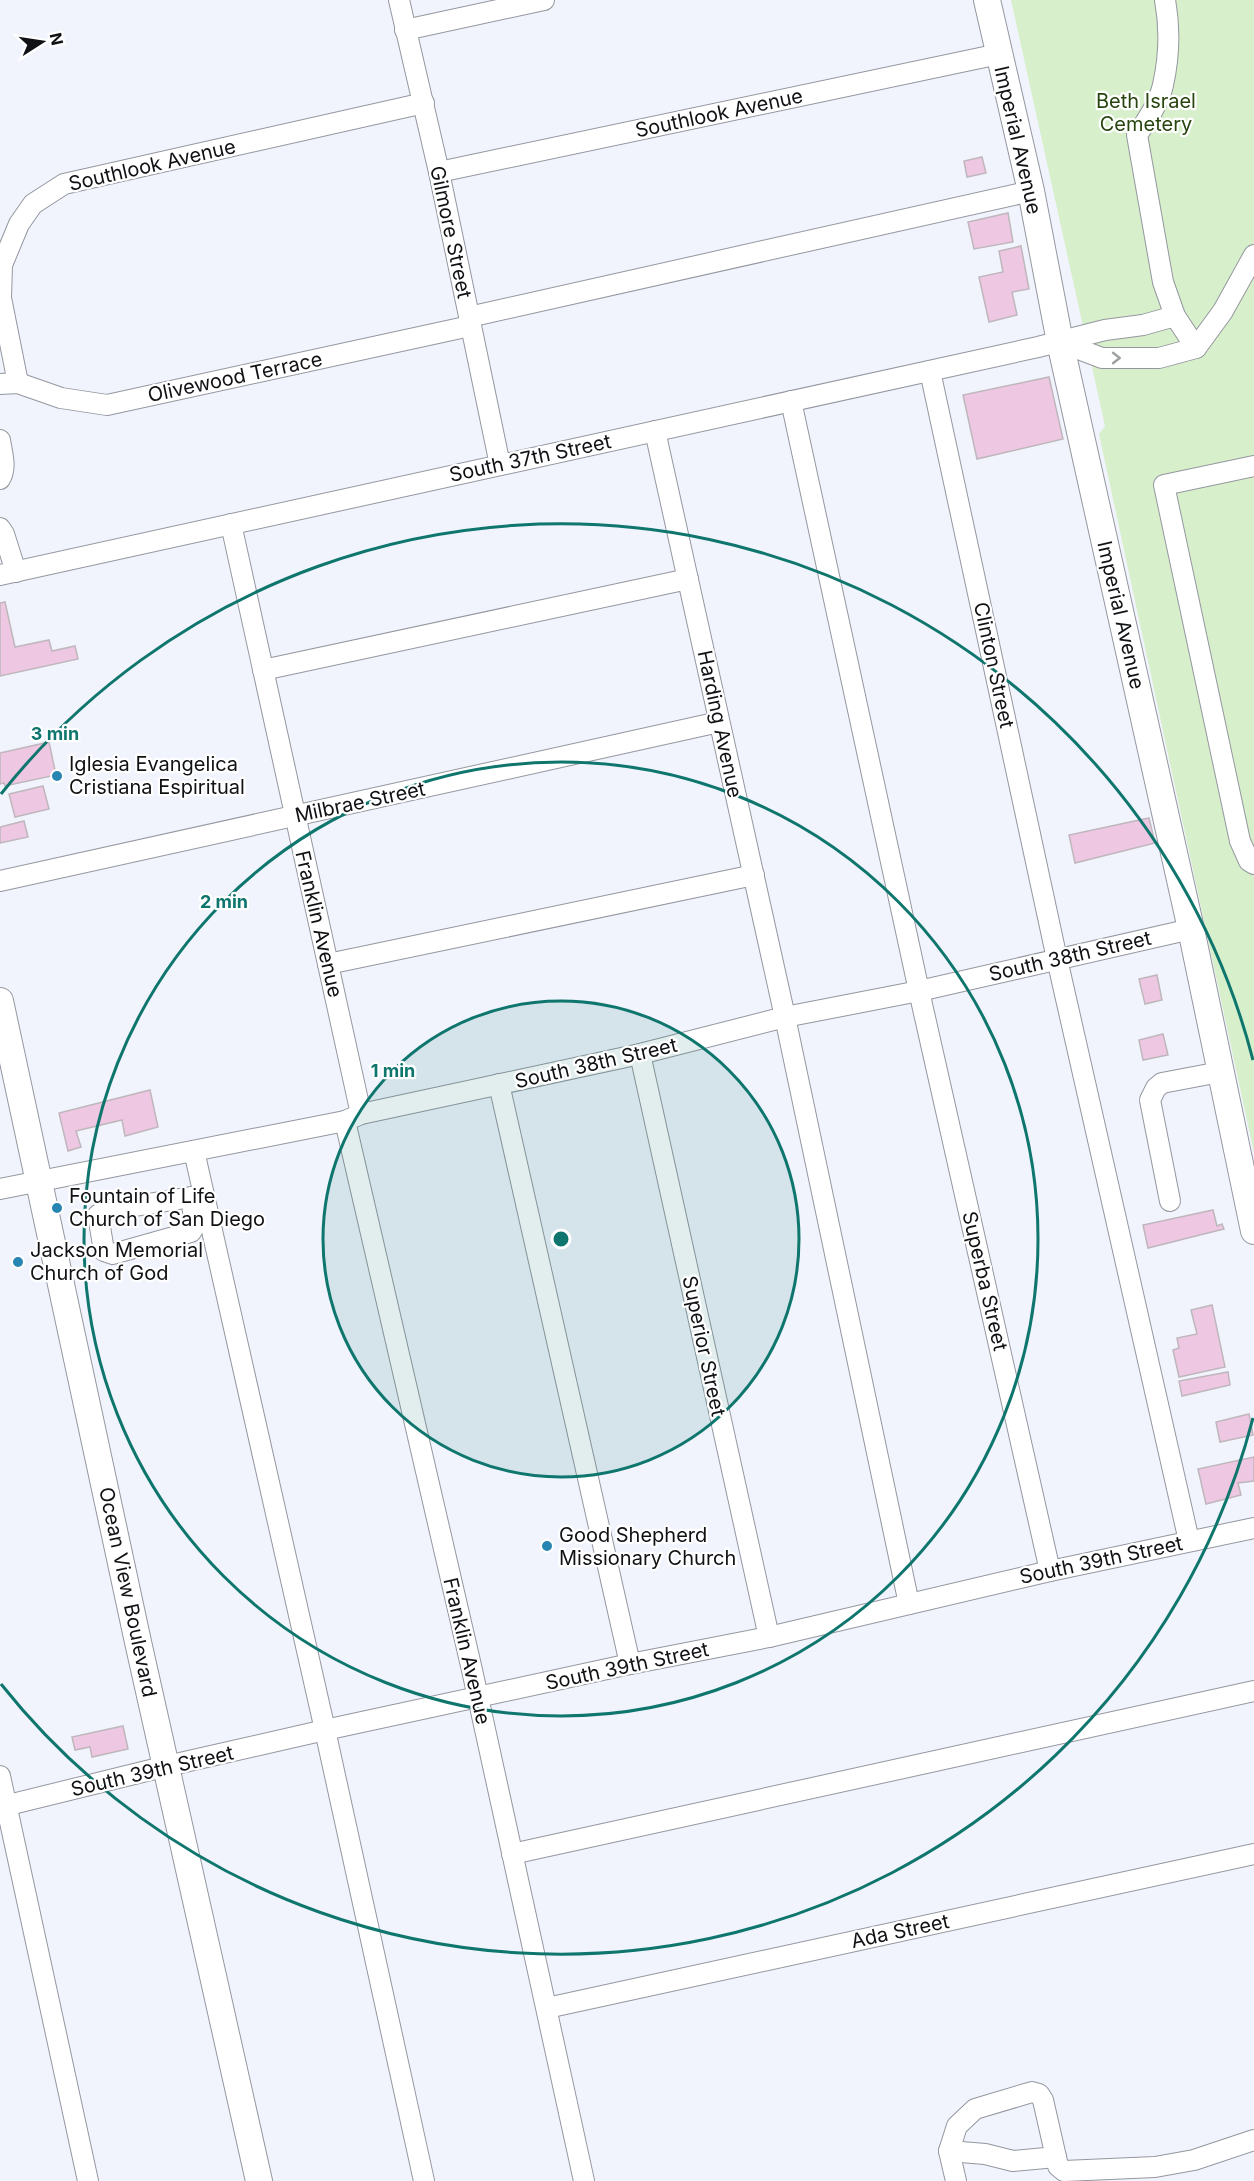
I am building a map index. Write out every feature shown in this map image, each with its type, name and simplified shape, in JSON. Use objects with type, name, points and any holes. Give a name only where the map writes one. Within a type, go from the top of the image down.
[{"type":"main road","name":"Imperial Avenue","points":[[987,0],[1031,191],[1060,342],[1191,929],[1254,1231]]},
{"type":"main road","name":"Ocean View Boulevard","points":[[0,1001],[133,1620],[259,2181]]},
{"type":"street","name":"Gilmore Street","points":[[399,0],[439,172],[500,465]]},
{"type":"street","points":[[405,30],[544,0]]},
{"type":"street","points":[[1165,0],[1169,23],[1162,86],[1153,110],[1137,135],[1163,282],[1175,316],[1196,348]]},
{"type":"street","name":"Southlook Avenue","points":[[439,172],[999,54]]},
{"type":"street","name":"Southlook Avenue","points":[[9,384],[1,298],[2,265],[19,224],[33,204],[64,184],[424,103]]},
{"type":"street","name":"Olivewood Terrace","points":[[9,384],[61,398],[107,405],[1031,191]]},
{"type":"street","points":[[1060,342],[1102,358],[1159,358],[1196,348],[1222,311],[1254,255]]},
{"type":"street","name":"South 37th Street","points":[[8,573],[930,371],[1106,330],[1143,325],[1175,316]]},
{"type":"street","name":"Clinton Street","points":[[930,371],[1058,959],[1189,1541]]},
{"type":"street","name":"Superba Street","points":[[791,401],[919,991],[1050,1571]]},
{"type":"street","name":"Harding Avenue","points":[[655,431],[785,1017],[909,1604]]},
{"type":"street","points":[[0,440],[4,465],[0,479]]},
{"type":"street","points":[[1254,465],[1164,485],[1240,841],[1249,861],[1254,864]]},
{"type":"street","name":"Franklin Avenue","points":[[231,524],[328,964],[353,1117],[584,2181]]},
{"type":"street","points":[[0,528],[4,534],[8,573]]},
{"type":"street","points":[[263,670],[688,579]]},
{"type":"street","name":"Milbrae Street","points":[[0,881],[719,722]]},
{"type":"street","points":[[328,964],[754,874]]},
{"type":"street","name":"South 38th Street","points":[[0,1189],[353,1117],[640,1054],[785,1017],[919,991],[1191,929]]},
{"type":"street","name":"Superior Street","points":[[640,1054],[769,1637]]},
{"type":"street","points":[[1170,1201],[1150,1100],[1156,1088],[1162,1083],[1220,1072]]},
{"type":"street","points":[[499,1084],[630,1664]]},
{"type":"street","points":[[194,1151],[198,1196],[325,1730],[424,2181]]},
{"type":"street","points":[[198,1196],[195,1225],[191,1232],[113,1254],[104,1251],[98,1215],[104,1211],[198,1196]]},
{"type":"street","name":"South 39th Street","points":[[3,1806],[167,1766],[478,1696],[769,1637],[1050,1571],[1254,1528]]},
{"type":"street","points":[[512,1854],[1254,1691]]},
{"type":"street","points":[[0,1776],[3,1806],[88,2181]]},
{"type":"street","name":"Ada Street","points":[[547,2008],[1254,1854]]},
{"type":"street","points":[[956,2181],[949,2151],[957,2126],[975,2109],[1032,2092],[1039,2094],[1043,2100],[1058,2166],[1064,2171],[1155,2167],[1194,2160],[1254,2140]]},
{"type":"street","points":[[949,2151],[985,2154],[1013,2161],[1056,2157]]},
{"type":"green space","name":"Beth Israel Cemetery","points":[[1011,0],[1254,0],[1254,1153],[1099,434],[1105,426]]},
{"type":"building","points":[[982,157],[986,173],[967,177],[964,161]]},
{"type":"building","points":[[1008,213],[1013,242],[974,249],[968,222]]},
{"type":"building","points":[[1021,246],[1029,289],[1012,292],[1017,315],[989,322],[979,277],[1003,272],[999,251]]},
{"type":"building","points":[[1049,377],[1063,439],[977,459],[963,395]]},
{"type":"building","points":[[5,602],[15,647],[49,640],[52,651],[75,646],[78,659],[0,676],[0,603]]},
{"type":"building","points":[[49,742],[56,775],[5,786],[4,783],[0,784],[0,753]]},
{"type":"building","points":[[43,786],[49,809],[15,817],[9,794]]},
{"type":"building","points":[[1149,818],[1155,843],[1075,863],[1069,835]]},
{"type":"building","points":[[24,821],[28,837],[0,843],[0,827]]},
{"type":"building","points":[[1157,975],[1162,1000],[1145,1004],[1139,979]]},
{"type":"building","points":[[1163,1034],[1168,1055],[1143,1060],[1139,1040]]},
{"type":"building","points":[[150,1090],[158,1127],[125,1136],[122,1120],[76,1131],[81,1147],[68,1151],[59,1113]]},
{"type":"building","points":[[1213,1210],[1217,1226],[1222,1224],[1224,1229],[1148,1248],[1143,1225]]},
{"type":"building","points":[[1212,1305],[1225,1367],[1179,1377],[1173,1350],[1179,1348],[1177,1338],[1197,1334],[1191,1310]]},
{"type":"building","points":[[1228,1372],[1230,1385],[1182,1396],[1179,1381]]},
{"type":"building","points":[[1249,1414],[1253,1435],[1220,1442],[1216,1422]]},
{"type":"building","points":[[1254,1457],[1254,1481],[1238,1483],[1241,1495],[1206,1504],[1198,1469]]},
{"type":"building","points":[[123,1726],[128,1749],[92,1757],[90,1747],[75,1750],[72,1737]]},
{"type":"place","name":"Iglesia Evangelica Cristiana Espiritual","points":[[57,776]]},
{"type":"place","name":"Fountain of Life Church of San Diego","points":[[57,1208]]},
{"type":"place","name":"Jackson Memorial Church of God","points":[[18,1262]]},
{"type":"place","name":"Good Shepherd Missionary Church","points":[[547,1546]]}]
